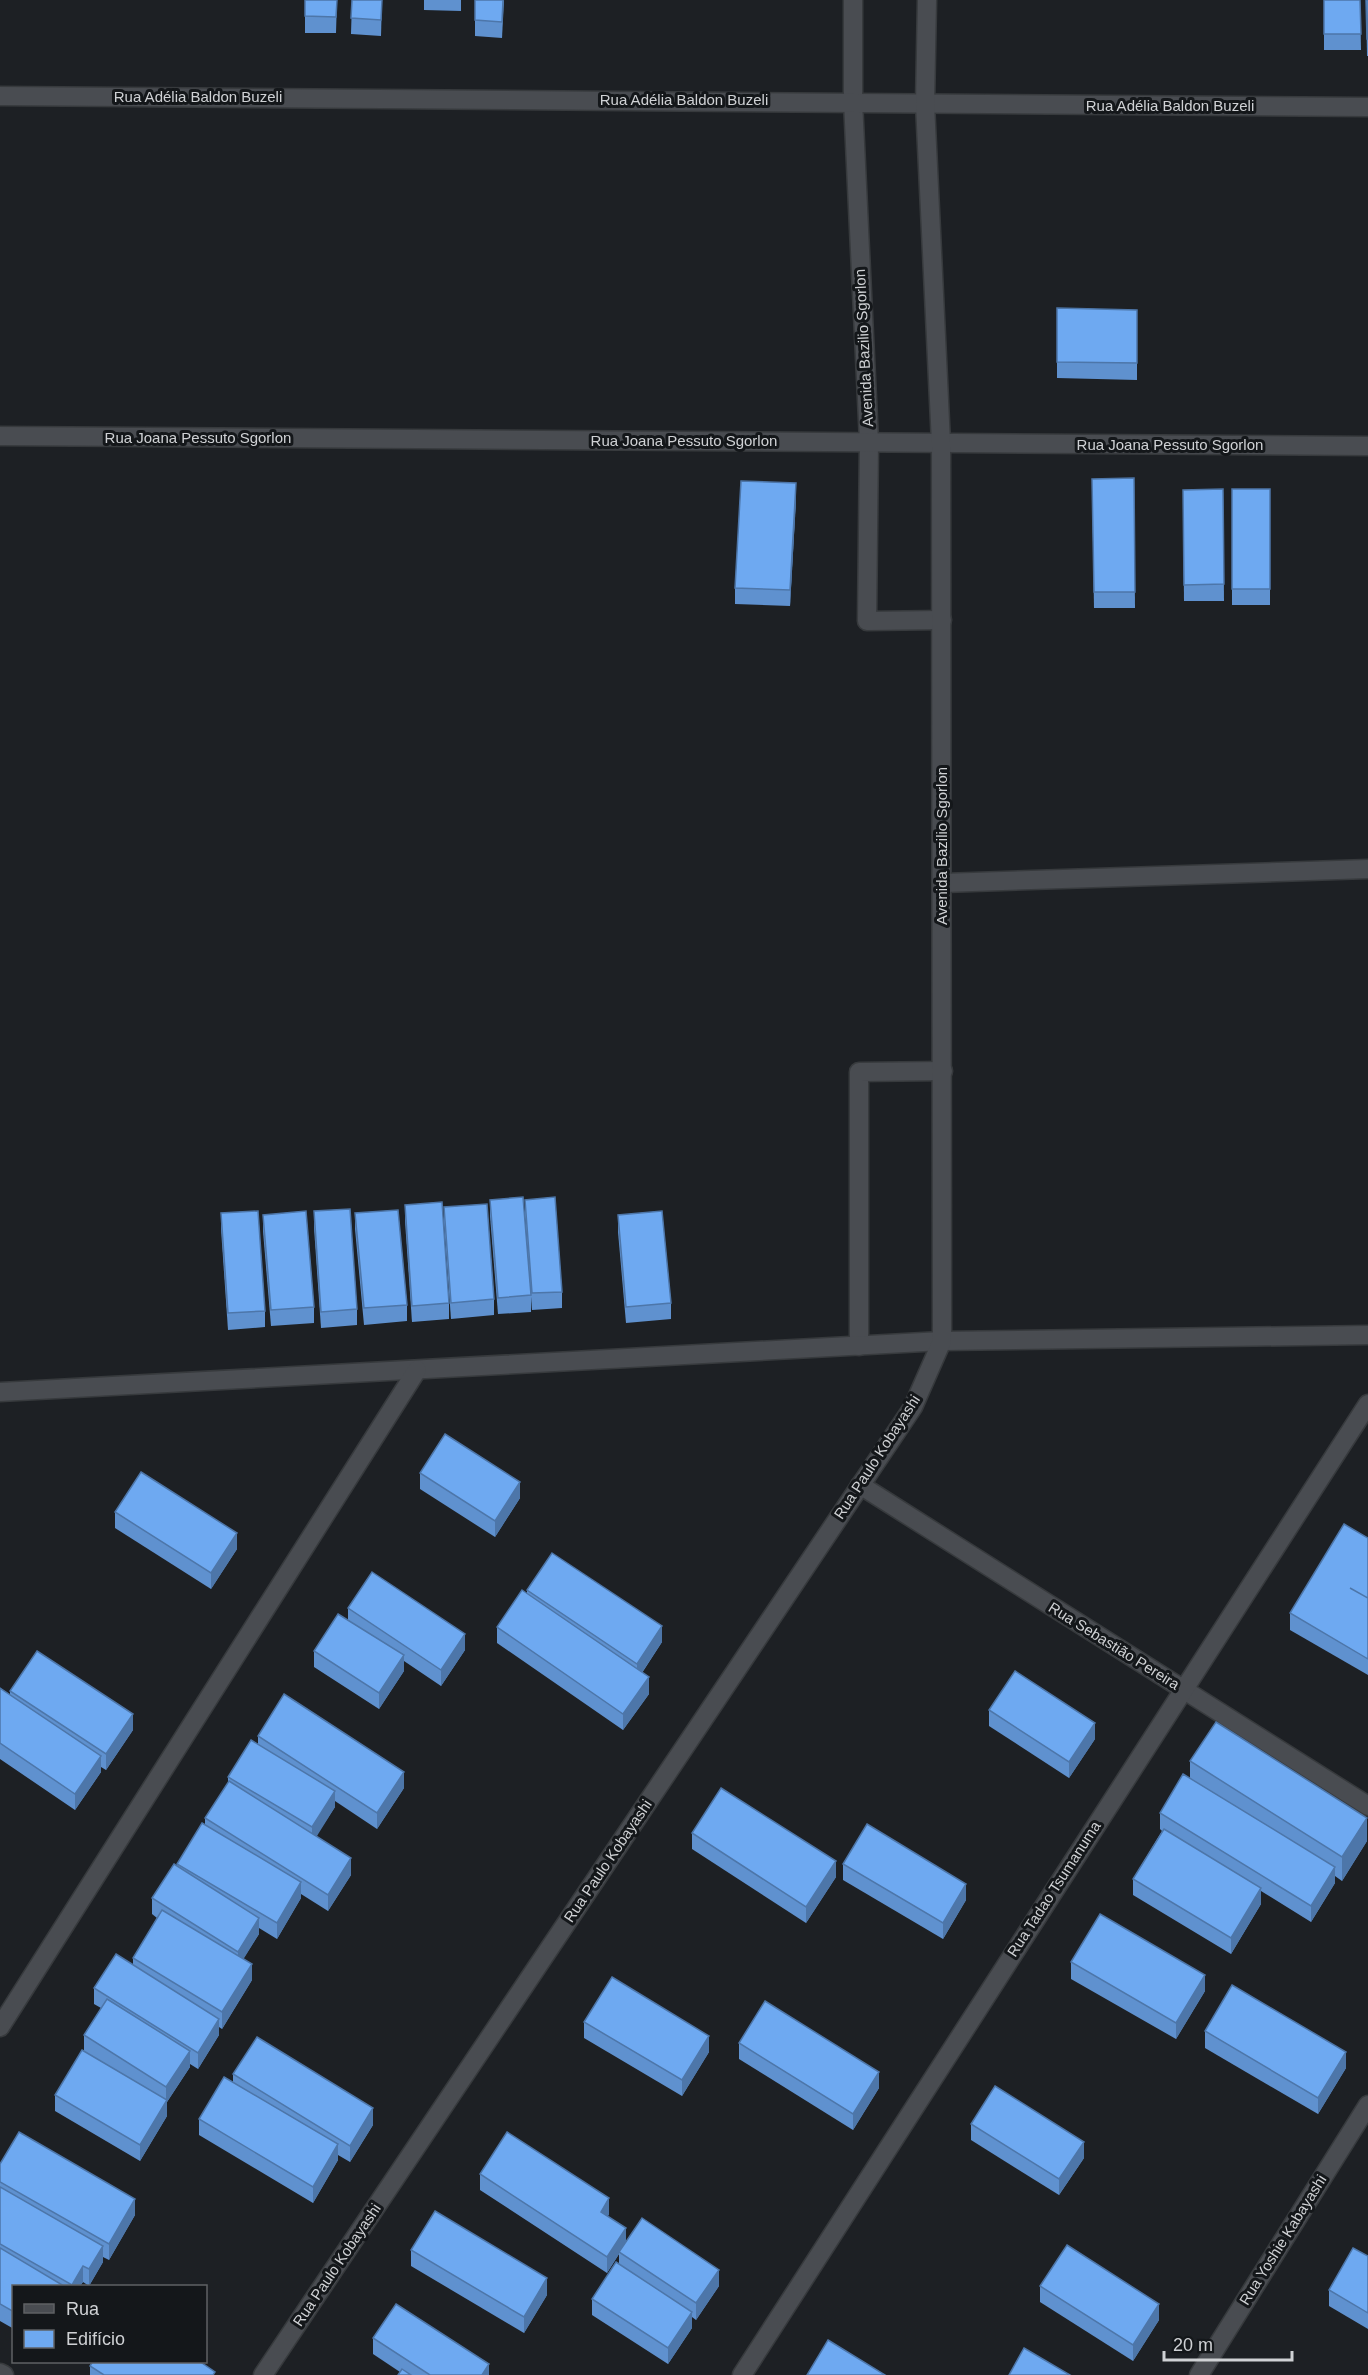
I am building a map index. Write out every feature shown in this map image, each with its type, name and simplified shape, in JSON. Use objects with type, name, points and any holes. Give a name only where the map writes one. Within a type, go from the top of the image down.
[{"type":"street","name":"Avenida Bazilio Sgorlon","points":[[853,0],[853,101],[869,442],[867,621],[942,620]]},
{"type":"street","name":"Avenida Bazilio Sgorlon","points":[[927,0],[925,105],[941,443],[942,1341]]},
{"type":"street","name":"Rua Adélia Baldon Buzeli","points":[[0,96],[853,101],[925,105],[1368,107]]},
{"type":"street","name":"Rua Joana Pessuto Sgorlon","points":[[0,436],[1368,446]]},
{"type":"street","points":[[943,883],[1368,869]]},
{"type":"street","points":[[859,1346],[859,1072],[943,1071]]},
{"type":"street","points":[[0,1392],[942,1341],[1368,1335]]},
{"type":"street","name":"Rua Paulo Kobayashi","points":[[263,2375],[913,1407],[942,1341]]},
{"type":"street","points":[[0,2027],[417,1370]]},
{"type":"street","name":"Rua Tadao Tsumanuma","points":[[741,2375],[1368,1404]]},
{"type":"street","name":"Rua Sebastião Pereira","points":[[860,1485],[1368,1806]]},
{"type":"street","name":"Rua Yoshie Kabayashi","points":[[1199,2375],[1368,2105]]},
{"type":"building","points":[[305,0],[337,0],[336,17],[305,16]]},
{"type":"building","points":[[352,0],[382,0],[381,20],[351,18]]},
{"type":"building","points":[[475,0],[503,0],[502,22],[475,20]]},
{"type":"building","points":[[1324,0],[1360,0],[1361,34],[1324,34]]},
{"type":"building","points":[[1366,0],[1368,0],[1368,39],[1367,39]]},
{"type":"building","points":[[1057,308],[1137,310],[1137,363],[1057,362]]},
{"type":"building","points":[[1134,478],[1135,592],[1094,592],[1092,479]]},
{"type":"building","points":[[741,481],[796,483],[790,590],[735,588]]},
{"type":"building","points":[[1223,489],[1224,584],[1184,585],[1183,490]]},
{"type":"building","points":[[1232,489],[1270,489],[1270,589],[1232,589]]},
{"type":"building","points":[[523,1197],[531,1295],[498,1298],[490,1200]]},
{"type":"building","points":[[555,1197],[562,1292],[532,1293],[525,1200]]},
{"type":"building","points":[[442,1202],[449,1303],[412,1306],[405,1205]]},
{"type":"building","points":[[487,1204],[494,1299],[451,1303],[444,1207]]},
{"type":"building","points":[[350,1209],[357,1309],[321,1312],[314,1211]]},
{"type":"building","points":[[398,1210],[407,1305],[364,1308],[355,1213]]},
{"type":"building","points":[[258,1211],[265,1311],[228,1313],[221,1213]]},
{"type":"building","points":[[306,1211],[314,1307],[271,1310],[263,1215]]},
{"type":"building","points":[[662,1211],[671,1303],[626,1307],[618,1215]]},
{"type":"building","points":[[445,1434],[520,1482],[495,1521],[420,1473]]},
{"type":"building","points":[[141,1472],[237,1533],[211,1573],[115,1512]]},
{"type":"building","points":[[1344,1524],[1368,1538],[1368,1659],[1290,1613]]},
{"type":"building","points":[[552,1553],[662,1626],[637,1664],[527,1590]]},
{"type":"building","points":[[372,1572],[465,1634],[441,1670],[348,1608]]},
{"type":"building","points":[[522,1590],[649,1677],[623,1714],[497,1627]]},
{"type":"building","points":[[338,1614],[404,1655],[379,1693],[314,1651]]},
{"type":"building","points":[[37,1651],[133,1714],[106,1754],[10,1691]]},
{"type":"building","points":[[1015,1671],[1095,1723],[1069,1762],[989,1710]]},
{"type":"building","points":[[0,1688],[101,1756],[75,1794],[0,1743]]},
{"type":"building","points":[[284,1694],[404,1772],[377,1813],[258,1736]]},
{"type":"building","points":[[1216,1722],[1367,1818],[1342,1857],[1190,1761]]},
{"type":"building","points":[[251,1740],[335,1791],[312,1827],[228,1777]]},
{"type":"building","points":[[1183,1774],[1335,1867],[1311,1906],[1160,1813]]},
{"type":"building","points":[[229,1781],[351,1858],[328,1895],[205,1818]]},
{"type":"building","points":[[721,1788],[836,1861],[806,1907],[692,1833]]},
{"type":"building","points":[[202,1823],[301,1882],[277,1923],[177,1864]]},
{"type":"building","points":[[867,1824],[966,1884],[943,1923],[843,1864]]},
{"type":"building","points":[[1164,1829],[1261,1888],[1231,1938],[1133,1879]]},
{"type":"building","points":[[174,1864],[259,1918],[238,1952],[152,1898]]},
{"type":"building","points":[[162,1910],[252,1964],[222,2012],[133,1958]]},
{"type":"building","points":[[1100,1914],[1205,1975],[1176,2023],[1071,1962]]},
{"type":"building","points":[[116,1954],[219,2019],[198,2053],[94,1988]]},
{"type":"building","points":[[612,1977],[709,2036],[682,2080],[584,2022]]},
{"type":"building","points":[[1232,1985],[1346,2052],[1318,2098],[1205,2031]]},
{"type":"building","points":[[107,1999],[190,2051],[166,2087],[84,2035]]},
{"type":"building","points":[[765,2001],[879,2072],[853,2114],[739,2043]]},
{"type":"building","points":[[257,2037],[373,2108],[350,2146],[233,2074]]},
{"type":"building","points":[[82,2050],[167,2100],[140,2145],[55,2095]]},
{"type":"building","points":[[224,2077],[338,2144],[313,2187],[199,2119]]},
{"type":"building","points":[[995,2086],[1084,2142],[1059,2179],[971,2124]]},
{"type":"building","points":[[19,2132],[135,2199],[109,2244],[0,2182],[0,2164]]},
{"type":"building","points":[[507,2132],[609,2198],[601,2212],[626,2228],[607,2257],[480,2174]]},
{"type":"building","points":[[0,2187],[103,2246],[89,2269],[83,2266],[72,2285],[0,2244]]},
{"type":"building","points":[[435,2211],[547,2278],[524,2317],[411,2250]]},
{"type":"building","points":[[642,2218],[719,2270],[696,2303],[619,2252]]},
{"type":"building","points":[[1067,2245],[1159,2304],[1133,2345],[1040,2286]]},
{"type":"building","points":[[0,2248],[62,2285],[12,2285],[12,2311],[0,2304]]},
{"type":"building","points":[[1353,2248],[1368,2256],[1368,2313],[1329,2290]]},
{"type":"building","points":[[616,2262],[692,2312],[668,2348],[592,2299]]},
{"type":"building","points":[[396,2304],[489,2364],[482,2375],[430,2375],[373,2338]]},
{"type":"building","points":[[828,2340],[885,2375],[807,2375]]},
{"type":"building","points":[[1024,2348],[1070,2375],[1009,2375]]},
{"type":"building","points":[[92,2363],[202,2363],[215,2372],[213,2375],[104,2375],[90,2366]]},
{"type":"building","points":[[402,2369],[411,2375],[398,2375]]}]
